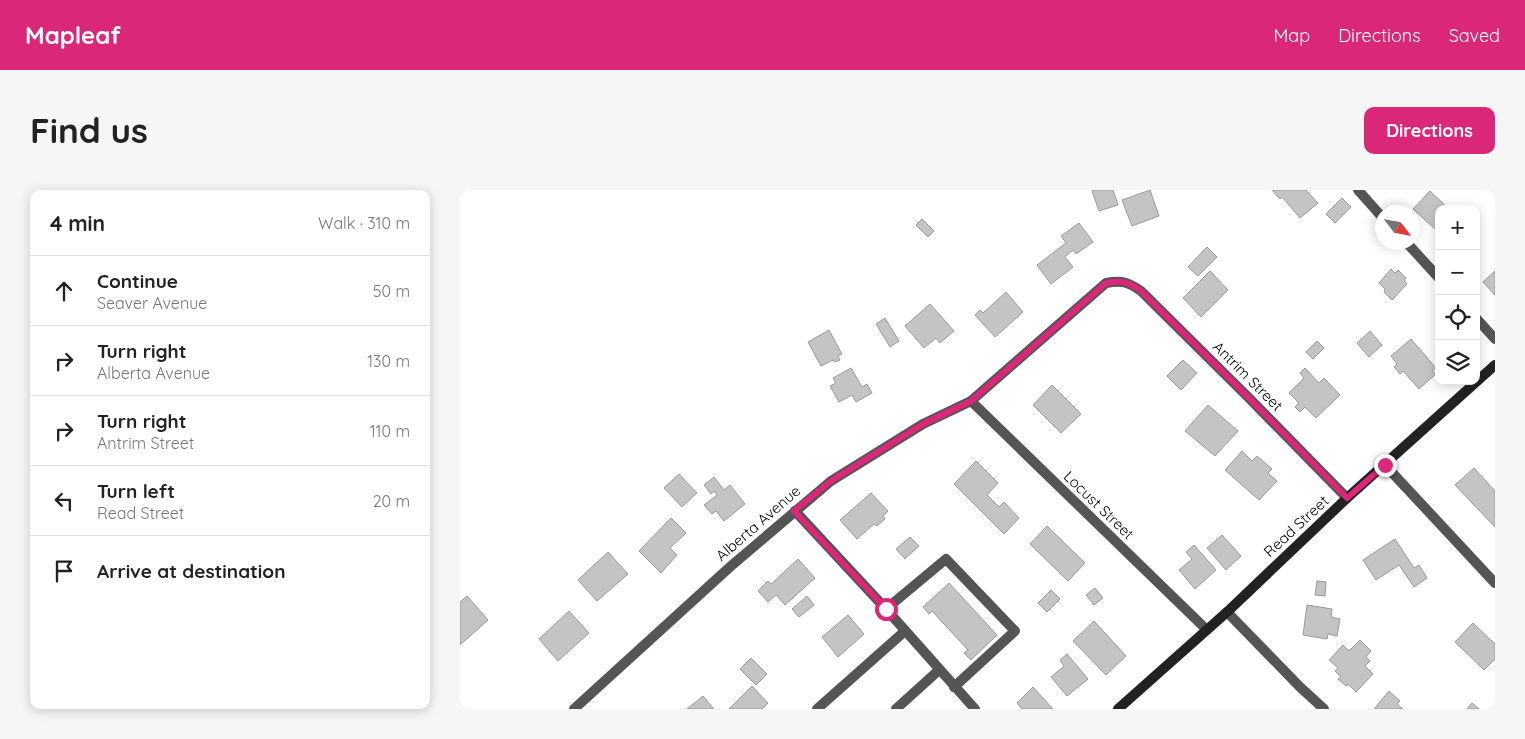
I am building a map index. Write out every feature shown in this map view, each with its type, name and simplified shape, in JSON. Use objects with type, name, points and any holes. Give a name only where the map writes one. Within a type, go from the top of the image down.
[{"type":"main road","name":"Read Street","points":[[1118,709],[1227,612],[1347,498],[1495,365]]},
{"type":"street","points":[[1358,190],[1375,209]]},
{"type":"street","points":[[1413,250],[1435,274]]},
{"type":"street","name":"Alberta Avenue","points":[[574,709],[731,566],[831,481],[923,424],[971,401],[1106,283],[1123,282]]},
{"type":"street","name":"Antrim Street","points":[[1123,282],[1129,283],[1141,291],[1347,498]]},
{"type":"street","points":[[1480,322],[1495,339]]},
{"type":"street","name":"Locust Street","points":[[971,401],[1207,630]]},
{"type":"street","points":[[1385,465],[1495,583]]},
{"type":"street","points":[[794,511],[886,609],[975,709]]},
{"type":"street","points":[[886,609],[946,559],[1014,631],[954,687]]},
{"type":"street","points":[[1227,612],[1324,709]]},
{"type":"street","points":[[817,709],[905,631]]},
{"type":"street","points":[[896,709],[939,670]]},
{"type":"building","points":[[1113,190],[1118,205],[1099,211],[1092,191]]},
{"type":"building","points":[[1150,190],[1159,216],[1132,226],[1122,200]]},
{"type":"building","points":[[1272,190],[1306,190],[1318,203],[1300,218],[1282,197],[1280,199]]},
{"type":"building","points":[[1430,191],[1445,205],[1435,205],[1435,229],[1420,215],[1420,205],[1417,205]]},
{"type":"building","points":[[1342,198],[1351,207],[1335,223],[1326,214]]},
{"type":"building","points":[[922,219],[934,231],[928,237],[916,225]]},
{"type":"building","points":[[1079,223],[1093,242],[1076,254],[1073,250],[1065,257],[1073,267],[1051,284],[1037,265],[1066,243],[1061,236]]},
{"type":"building","points":[[1207,247],[1217,257],[1198,276],[1188,267]]},
{"type":"building","points":[[1391,269],[1395,273],[1398,270],[1406,278],[1404,280],[1407,284],[1392,300],[1379,283]]},
{"type":"building","points":[[1210,271],[1228,290],[1201,317],[1183,298]]},
{"type":"building","points":[[1495,271],[1495,295],[1483,282]]},
{"type":"building","points":[[1006,292],[1023,312],[995,337],[975,315],[980,310],[983,313]]},
{"type":"building","points":[[930,304],[954,331],[940,343],[936,338],[924,348],[905,326]]},
{"type":"building","points":[[885,318],[899,341],[890,347],[876,324]]},
{"type":"building","points":[[829,330],[842,354],[838,356],[840,360],[835,362],[833,360],[821,366],[808,342]]},
{"type":"building","points":[[1370,331],[1382,345],[1369,357],[1357,343]]},
{"type":"building","points":[[1411,339],[1435,367],[1432,371],[1435,375],[1419,389],[1403,371],[1400,374],[1394,367],[1397,364],[1391,356]]},
{"type":"building","points":[[1317,341],[1324,348],[1313,359],[1306,352]]},
{"type":"building","points":[[1183,360],[1197,373],[1181,390],[1167,376]]},
{"type":"building","points":[[851,368],[862,387],[867,384],[872,393],[856,402],[852,395],[839,402],[830,386],[836,383],[833,378]]},
{"type":"building","points":[[1305,368],[1319,383],[1324,378],[1340,395],[1316,418],[1305,407],[1300,412],[1295,407],[1299,403],[1289,393],[1304,378],[1300,373]]},
{"type":"building","points":[[1052,385],[1081,414],[1061,433],[1033,405]]},
{"type":"building","points":[[1208,405],[1238,431],[1215,456],[1185,431]]},
{"type":"building","points":[[1242,451],[1252,461],[1257,456],[1272,469],[1268,473],[1277,481],[1259,500],[1225,470]]},
{"type":"building","points":[[976,461],[998,483],[987,495],[999,507],[1004,502],[1019,518],[1004,534],[954,484]]},
{"type":"building","points":[[1474,468],[1495,491],[1495,527],[1455,485]]},
{"type":"building","points":[[679,474],[697,493],[682,507],[664,488]]},
{"type":"building","points":[[714,477],[724,490],[730,485],[745,504],[724,521],[716,511],[712,514],[704,505],[717,495],[715,491],[711,494],[704,485]]},
{"type":"building","points":[[871,493],[888,511],[883,516],[885,519],[877,526],[874,524],[857,539],[840,520]]},
{"type":"building","points":[[671,518],[686,533],[670,548],[677,555],[661,573],[639,551]]},
{"type":"building","points":[[1047,526],[1085,563],[1068,581],[1030,544]]},
{"type":"building","points":[[1222,535],[1241,556],[1226,570],[1207,548]]},
{"type":"building","points":[[910,537],[919,546],[905,559],[896,549]]},
{"type":"building","points":[[1395,539],[1414,568],[1419,565],[1427,578],[1414,587],[1399,565],[1376,580],[1363,560]]},
{"type":"building","points":[[1194,545],[1216,570],[1195,589],[1179,570],[1192,559],[1186,552]]},
{"type":"building","points":[[608,552],[628,574],[597,601],[578,580]]},
{"type":"building","points":[[798,559],[815,578],[785,605],[776,595],[768,602],[758,591],[768,581],[771,584]]},
{"type":"building","points":[[1317,581],[1326,582],[1325,596],[1315,595]]},
{"type":"building","points":[[949,583],[997,635],[971,660],[964,653],[968,650],[932,611],[929,614],[923,607]]},
{"type":"building","points":[[1095,588],[1103,598],[1094,605],[1086,595]]},
{"type":"building","points":[[1051,590],[1060,599],[1047,612],[1038,603]]},
{"type":"building","points":[[467,596],[488,620],[460,645],[460,602]]},
{"type":"building","points":[[807,596],[814,605],[799,617],[792,609]]},
{"type":"building","points":[[1307,605],[1332,609],[1331,617],[1340,619],[1337,636],[1328,634],[1327,639],[1303,635]]},
{"type":"building","points":[[569,611],[589,633],[558,661],[539,639]]},
{"type":"building","points":[[848,615],[864,634],[838,657],[822,637]]},
{"type":"building","points":[[1094,621],[1126,656],[1106,675],[1073,641]]},
{"type":"building","points":[[1473,623],[1495,644],[1495,659],[1484,670],[1455,642]]},
{"type":"building","points":[[1360,640],[1371,651],[1366,657],[1370,661],[1365,666],[1373,674],[1356,692],[1348,684],[1346,686],[1338,679],[1341,677],[1335,671],[1338,668],[1329,660],[1343,645],[1349,651]]},
{"type":"building","points":[[1067,654],[1088,679],[1067,696],[1051,677],[1064,666],[1060,660]]},
{"type":"building","points":[[751,658],[767,674],[756,685],[740,669]]},
{"type":"building","points":[[752,686],[768,703],[762,709],[729,709]]},
{"type":"building","points":[[1033,687],[1053,709],[1022,709],[1017,703]]},
{"type":"building","points":[[1389,691],[1400,701],[1397,704],[1403,709],[1374,709]]},
{"type":"building","points":[[703,696],[714,709],[687,709]]},
{"type":"building","points":[[1472,703],[1479,709],[1467,709]]},
{"type":"route","points":[[886,609],[794,511],[831,481],[923,424],[971,401],[1106,283],[1118,281],[1129,283],[1141,291],[1347,498],[1385,465]]}]
